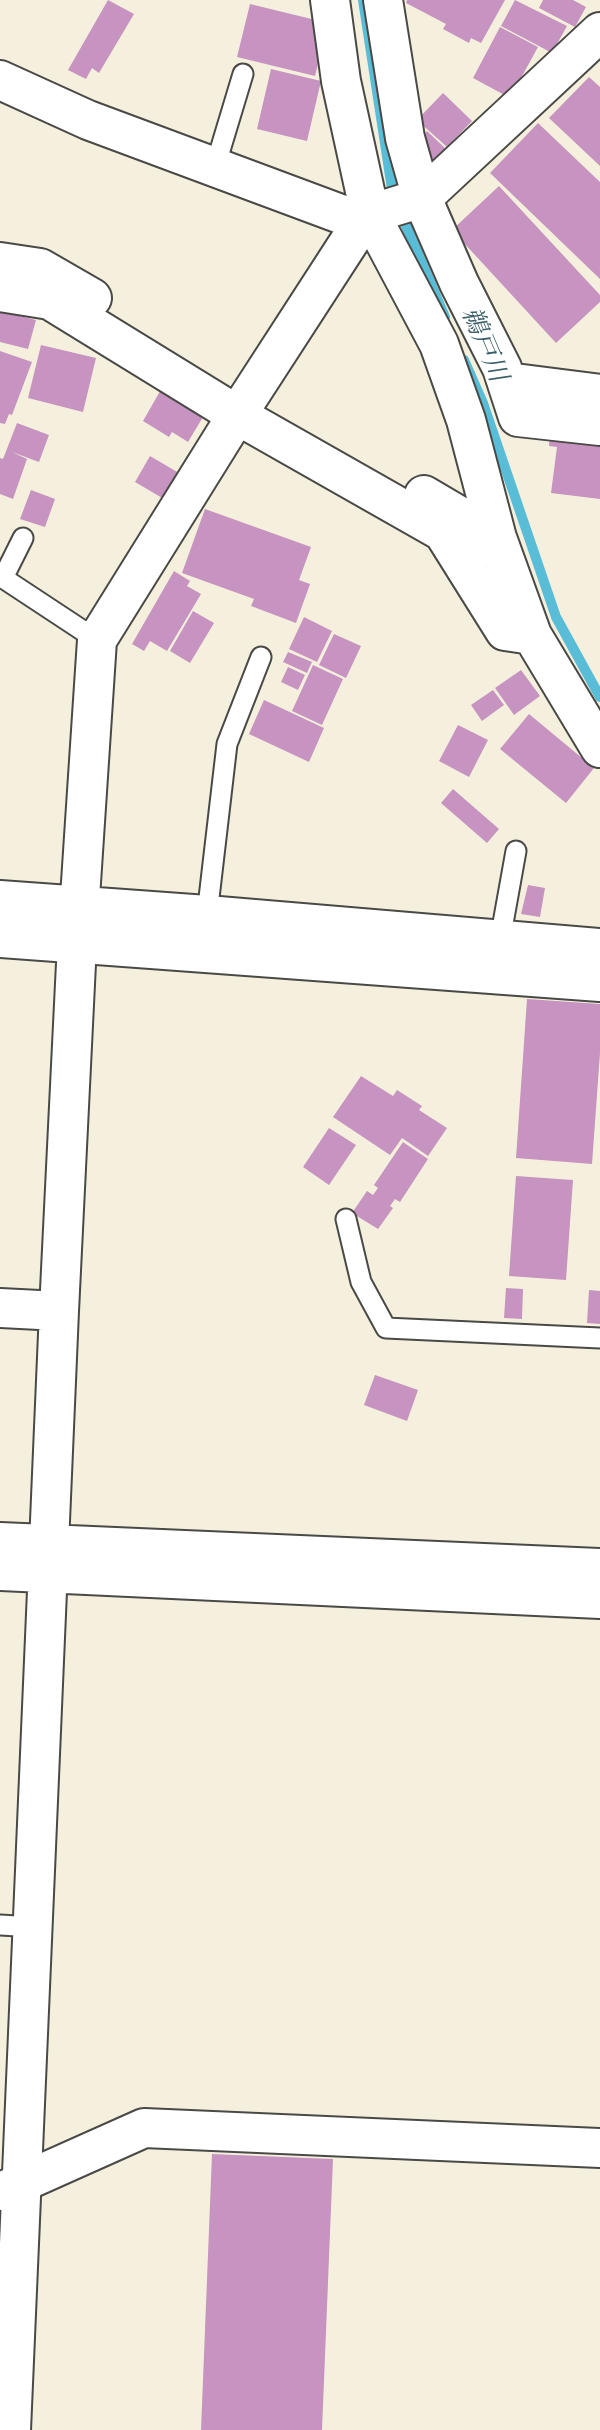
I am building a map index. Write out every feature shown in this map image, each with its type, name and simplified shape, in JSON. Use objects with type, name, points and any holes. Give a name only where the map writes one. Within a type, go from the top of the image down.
[{"type":"street","points":[[330,0],[341,81],[466,420],[497,538],[532,635],[600,748]]},
{"type":"street","points":[[383,0],[405,138],[389,209]]},
{"type":"street","points":[[12,2430],[11,2188],[17,1926],[48,1559],[79,925],[97,640],[244,403],[389,209],[600,32]]},
{"type":"street","points":[[0,80],[88,120],[215,167],[389,209],[507,382],[518,417],[600,426]]},
{"type":"street","points":[[0,262],[40,268],[443,532],[505,631],[532,635]]},
{"type":"street","points":[[0,292],[50,300],[497,538]]},
{"type":"street","points":[[507,382],[600,394]]},
{"type":"street","points":[[459,558],[497,538]]},
{"type":"street","points":[[0,900],[79,925],[600,982]]},
{"type":"street","points":[[0,938],[79,925],[207,915],[600,948]]},
{"type":"street","points":[[0,1308],[59,1311]]},
{"type":"street","points":[[0,1542],[48,1559],[600,1599]]},
{"type":"street","points":[[0,1571],[48,1559],[600,1568]]},
{"type":"street","points":[[11,2188],[144,2129],[600,2148]]},
{"type":"lane","points":[[215,167],[243,74]]},
{"type":"lane","points":[[23,538],[4,578],[97,640]]},
{"type":"lane","points":[[207,915],[228,744],[261,657]]},
{"type":"lane","points":[[500,940],[516,851]]},
{"type":"lane","points":[[346,1219],[361,1282],[386,1328],[600,1338]]},
{"type":"building","points":[[108,0],[134,14],[99,73],[92,68],[86,79],[68,70]]},
{"type":"building","points":[[407,0],[505,0],[481,43],[471,38],[469,43],[443,29],[446,24],[406,3]]},
{"type":"building","points":[[515,0],[567,26],[552,53],[501,26]]},
{"type":"building","points":[[543,0],[573,0],[586,7],[575,27],[539,8]]},
{"type":"building","points":[[250,4],[328,23],[315,76],[237,57]]},
{"type":"building","points":[[500,27],[538,47],[510,98],[473,78]]},
{"type":"building","points":[[271,69],[321,81],[307,141],[257,129]]},
{"type":"building","points":[[589,77],[600,87],[600,166],[549,118]]},
{"type":"building","points":[[443,93],[472,121],[447,147],[417,120]]},
{"type":"building","points":[[538,123],[600,182],[600,279],[490,173]]},
{"type":"building","points":[[427,131],[446,149],[435,161],[416,142]]},
{"type":"building","points":[[499,186],[600,295],[600,302],[556,343],[452,230]]},
{"type":"building","points":[[0,311],[36,320],[28,349],[0,342]]},
{"type":"building","points":[[41,345],[96,358],[83,412],[28,398]]},
{"type":"building","points":[[0,351],[32,362],[12,415],[9,414],[5,424],[0,423]]},
{"type":"building","points":[[163,386],[206,412],[188,442],[172,432],[169,437],[143,421]]},
{"type":"building","points":[[17,423],[49,435],[39,462],[12,452],[27,459],[13,499],[0,494],[0,458],[3,459]]},
{"type":"building","points":[[550,434],[600,440],[600,499],[551,493],[557,447],[549,446]]},
{"type":"building","points":[[150,456],[179,473],[164,499],[135,482]]},
{"type":"building","points":[[31,490],[55,499],[45,527],[20,519]]},
{"type":"building","points":[[205,509],[311,547],[299,580],[310,584],[296,623],[251,606],[254,599],[182,573]]},
{"type":"building","points":[[174,571],[190,581],[187,586],[201,594],[167,651],[150,641],[144,651],[132,644]]},
{"type":"building","points":[[193,611],[214,623],[190,663],[170,651]]},
{"type":"building","points":[[304,617],[332,631],[317,662],[289,649]]},
{"type":"building","points":[[334,634],[361,646],[346,678],[319,665]]},
{"type":"building","points":[[288,652],[312,662],[307,673],[283,662]]},
{"type":"building","points":[[313,665],[343,679],[322,725],[292,711]]},
{"type":"building","points":[[288,667],[305,675],[298,690],[281,682]]},
{"type":"building","points":[[521,670],[540,696],[514,715],[495,688]]},
{"type":"building","points":[[493,690],[504,705],[482,721],[471,705]]},
{"type":"building","points":[[264,700],[324,728],[309,762],[249,734]]},
{"type":"building","points":[[529,714],[594,768],[566,803],[500,749]]},
{"type":"building","points":[[458,725],[488,740],[469,777],[439,761]]},
{"type":"building","points":[[453,789],[499,829],[487,843],[441,803]]},
{"type":"building","points":[[528,885],[545,888],[540,917],[521,914]]},
{"type":"building","points":[[527,999],[600,1004],[600,1053],[592,1164],[516,1158]]},
{"type":"building","points":[[361,1076],[393,1096],[397,1090],[422,1106],[419,1110],[447,1128],[428,1156],[402,1138],[390,1155],[333,1117]]},
{"type":"building","points":[[329,1128],[356,1145],[329,1185],[303,1167]]},
{"type":"building","points":[[403,1142],[428,1159],[400,1202],[395,1199],[390,1206],[393,1208],[378,1229],[352,1213],[367,1191],[373,1195],[378,1188],[374,1185]]},
{"type":"building","points":[[516,1176],[573,1180],[566,1280],[509,1276]]},
{"type":"building","points":[[506,1288],[523,1289],[522,1319],[504,1318]]},
{"type":"building","points":[[589,1290],[600,1291],[600,1324],[587,1323]]},
{"type":"building","points":[[375,1375],[418,1390],[407,1421],[364,1405]]},
{"type":"building","points":[[212,2154],[333,2159],[322,2430],[201,2430]]},
{"type":"waterway","name":"鵜戸川","points":[[363,0],[392,189],[445,317]]},
{"type":"waterway","name":"鵜戸川","points":[[464,360],[483,403],[556,617],[600,697]]}]
